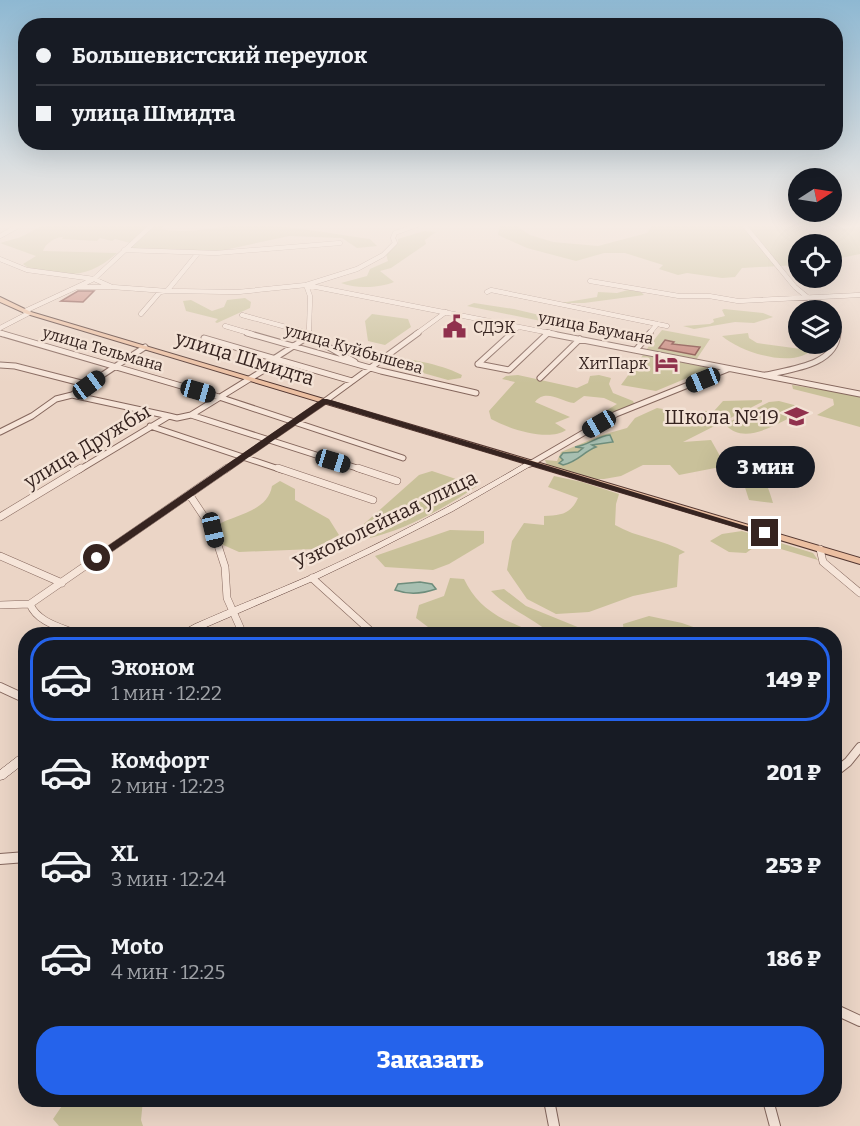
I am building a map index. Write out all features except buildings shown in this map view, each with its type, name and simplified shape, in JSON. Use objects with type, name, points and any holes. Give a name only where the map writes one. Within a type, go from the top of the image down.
[{"type":"main road","name":"улица Шмидта","points":[[0,299],[27,312],[860,561]]},
{"type":"street","points":[[83,278],[94,279],[112,287]]},
{"type":"street","points":[[141,314],[160,292],[167,291],[178,278]]},
{"type":"street","points":[[74,287],[238,292],[306,285],[330,278]]},
{"type":"street","points":[[787,278],[810,300]]},
{"type":"street","points":[[0,331],[27,312],[94,279]]},
{"type":"street","points":[[590,281],[672,296],[709,296],[738,301],[860,295]]},
{"type":"street","points":[[191,415],[277,362],[276,359],[308,334],[311,299],[310,290],[306,285]]},
{"type":"street","name":"улица Баумана","points":[[306,285],[860,394]]},
{"type":"street","name":"улица Баумана","points":[[487,292],[500,292],[667,326]]},
{"type":"street","points":[[0,605],[30,603],[62,583],[325,401],[446,312]]},
{"type":"street","points":[[242,315],[308,334],[370,369]]},
{"type":"street","points":[[636,350],[657,324]]},
{"type":"street","name":"улица Куйбышева","points":[[225,326],[370,369],[441,387],[476,393]]},
{"type":"street","points":[[518,327],[478,364],[510,370],[549,332]]},
{"type":"street","name":"улица Тельмана","points":[[0,331],[219,397],[403,458]]},
{"type":"street","points":[[204,338],[352,381]]},
{"type":"street","points":[[540,378],[580,339]]},
{"type":"street","points":[[0,432],[32,416],[56,399],[72,395],[145,347]]},
{"type":"street","points":[[763,376],[828,359],[835,354]]},
{"type":"street","points":[[0,365],[25,368],[89,385]]},
{"type":"street","name":"Узкоколейная улица","points":[[199,627],[312,578],[481,493],[616,414],[728,369]]},
{"type":"street","points":[[72,395],[168,416]]},
{"type":"street","points":[[191,415],[397,481]]},
{"type":"street","name":"улица Дружбы","points":[[0,517],[168,416],[177,418],[191,415]]},
{"type":"street","points":[[150,426],[373,500]]},
{"type":"street","points":[[189,494],[213,530],[225,567],[227,598],[235,611],[239,627]]},
{"type":"street","points":[[820,549],[823,562],[860,594]]},
{"type":"street","points":[[0,556],[62,583]]},
{"type":"street","points":[[312,578],[366,627]]},
{"type":"street","points":[[30,603],[33,612],[47,622],[60,627]]},
{"type":"street","points":[[0,687],[18,695]]},
{"type":"street","points":[[842,767],[860,747]]},
{"type":"street","points":[[0,776],[18,762]]},
{"type":"street","points":[[0,860],[18,858]]},
{"type":"street","points":[[842,1013],[860,1021]]},
{"type":"street","points":[[550,1107],[554,1126]]},
{"type":"street","points":[[770,1107],[775,1126]]},
{"type":"shaded area","points":[[361,278],[388,278],[394,282],[368,287],[341,283]]},
{"type":"shaded area","points":[[628,290],[641,292],[644,295],[584,303],[561,303],[597,297],[598,292],[617,293]]},
{"type":"shaded area","points":[[245,298],[251,302],[250,308],[217,323],[215,322],[218,319],[186,311],[183,301],[191,300],[212,311],[224,307],[227,300]]},
{"type":"shaded area","points":[[474,303],[514,309],[586,326],[575,328],[467,306]]},
{"type":"shaded area","points":[[722,310],[763,313],[773,317],[754,323],[735,322],[694,329],[683,326],[710,324],[714,322],[713,319],[725,316]]},
{"type":"shaded area","points":[[372,314],[408,319],[411,327],[385,345],[368,341],[365,321]]},
{"type":"shaded area","points":[[662,330],[710,339],[696,360],[646,350]]},
{"type":"shaded area","points":[[748,333],[749,338],[757,343],[788,347],[788,354],[804,354],[796,357],[769,357],[742,348],[722,336]]},
{"type":"shaded area","points":[[643,355],[711,368],[656,391],[621,385]]},
{"type":"shaded area","points":[[390,358],[427,363],[462,375],[461,378],[448,380],[384,362]]},
{"type":"shaded area","points":[[518,375],[577,388],[588,383],[590,376],[599,375],[611,378],[609,384],[613,393],[633,401],[635,405],[593,426],[584,424],[617,404],[604,398],[584,396],[574,403],[544,396],[535,402],[570,417],[555,423],[566,430],[550,435],[529,433],[491,419],[489,411],[515,382],[502,379],[506,376]]},
{"type":"shaded area","points":[[792,385],[860,396],[860,427],[817,415],[834,405],[833,399],[793,389]]},
{"type":"shaded area","points":[[762,400],[683,442],[711,440],[720,456],[742,462],[756,469],[766,482],[773,503],[749,500],[742,478],[715,468],[679,475],[670,465],[643,465],[621,476],[595,479],[547,465],[545,460],[557,461],[561,452],[602,435],[627,428],[635,418],[657,408],[674,411],[672,415],[681,411],[714,411],[723,401]]},
{"type":"shaded area","points":[[779,401],[794,405],[799,409],[798,414],[771,427],[751,433],[733,431],[725,424],[769,402]]},
{"type":"shaded area","points":[[610,435],[613,442],[592,445],[596,447],[573,461],[563,465],[559,463],[563,460],[560,457],[563,453],[578,452],[583,448],[575,447]]},
{"type":"shaded area","points":[[432,471],[477,486],[437,511],[395,530],[366,539],[356,531],[419,475]]},
{"type":"shaded area","points":[[554,476],[619,494],[615,525],[685,552],[679,555],[677,587],[633,596],[589,612],[556,614],[527,599],[507,570],[512,541],[524,523],[544,525],[544,516],[568,511],[578,498],[548,487]]},
{"type":"shaded area","points":[[280,481],[295,489],[295,500],[329,519],[339,535],[313,549],[239,552],[221,544],[217,525],[258,506],[265,501],[272,486]]},
{"type":"shaded area","points":[[450,530],[484,531],[484,543],[449,564],[433,570],[385,567],[375,556]]},
{"type":"shaded area","points":[[742,531],[813,553],[818,560],[760,543],[746,553],[729,552],[710,541],[722,534]]},
{"type":"shaded area","points":[[450,578],[464,579],[476,598],[486,608],[520,627],[428,627],[416,618],[419,605],[444,596]]},
{"type":"shaded area","points":[[420,582],[432,584],[436,589],[416,593],[395,590],[398,584]]},
{"type":"shaded area","points":[[504,589],[526,606],[578,627],[542,627],[505,603],[491,591]]},
{"type":"shaded area","points":[[649,616],[693,627],[623,627],[623,624]]},
{"type":"shaded area","points":[[61,1107],[142,1107],[143,1126],[59,1126],[53,1119]]},
{"type":"place","name":"СДЭК","points":[[455,327]]},
{"type":"place","name":"ХитПарк","points":[[666,363]]},
{"type":"place","name":"Школа №19","points":[[797,417]]},
{"type":"route","points":[[97,558],[325,401],[765,533]]}]
